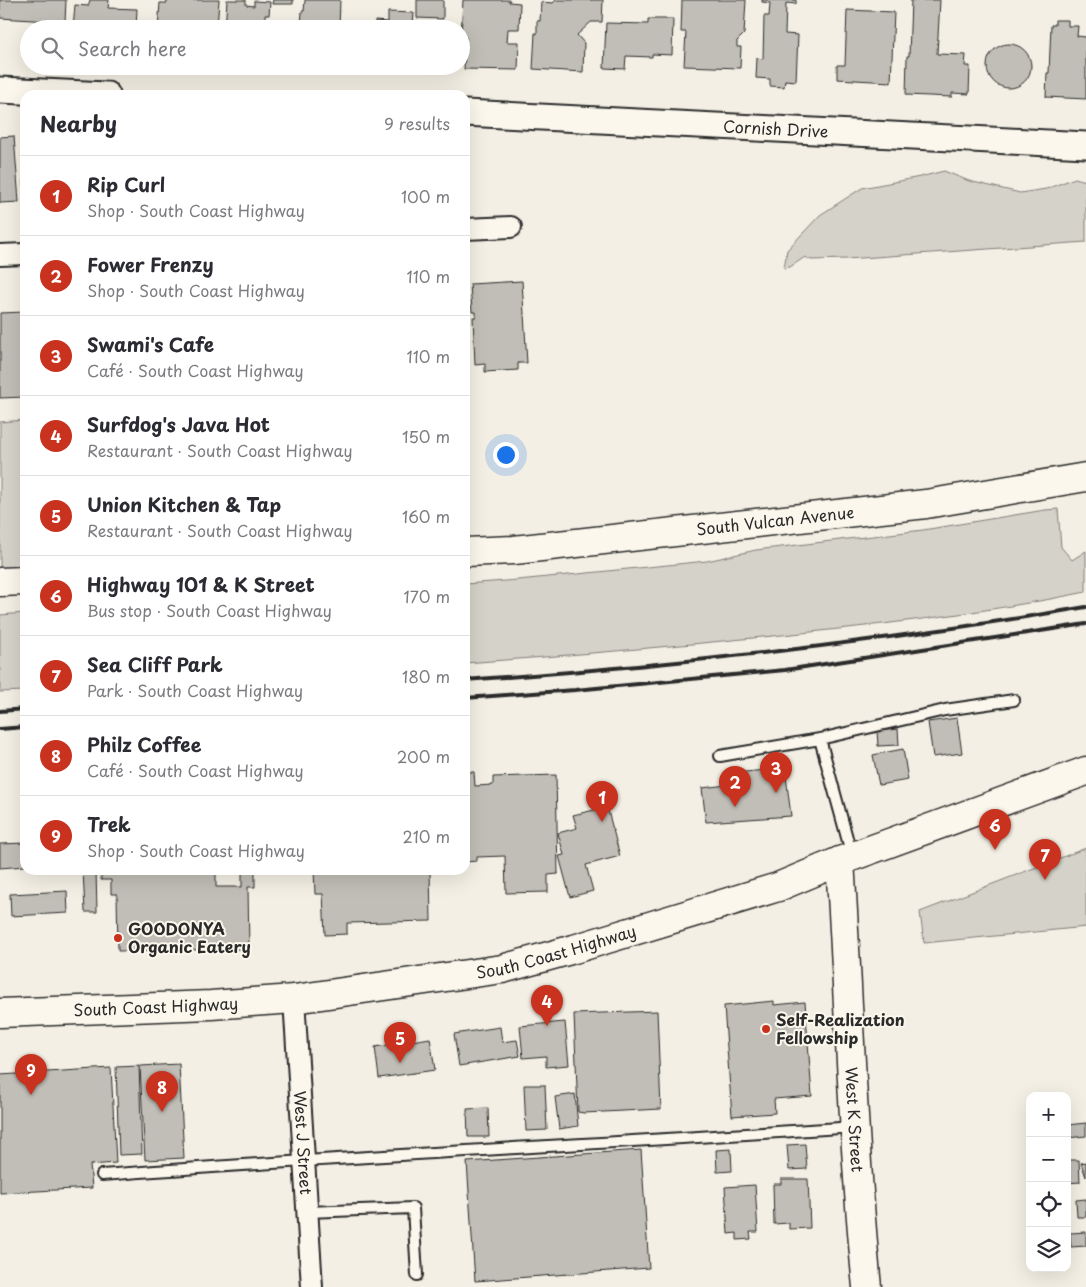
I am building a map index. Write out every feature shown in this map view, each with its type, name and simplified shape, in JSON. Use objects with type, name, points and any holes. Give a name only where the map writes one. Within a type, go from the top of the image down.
[{"type":"main road","name":"South Vulcan Avenue","points":[[470,552],[524,548],[926,504],[1086,477]]},
{"type":"main road","points":[[0,582],[20,580]]},
{"type":"main road","name":"South Coast Highway","points":[[0,1013],[211,1005],[294,999],[502,969],[778,887],[846,859],[1086,771]]},
{"type":"main road","name":"West K Street","points":[[846,859],[848,970],[855,1127],[867,1287]]},
{"type":"street","points":[[0,90],[20,91]]},
{"type":"street","name":"Cornish Drive","points":[[470,113],[1086,145]]},
{"type":"street","points":[[470,229],[512,227]]},
{"type":"street","points":[[0,255],[20,254]]},
{"type":"street","name":"West J Street","points":[[294,999],[312,1287]]},
{"type":"lane","points":[[720,756],[820,739],[945,710],[1014,700]]},
{"type":"lane","points":[[820,739],[846,859]]},
{"type":"lane","points":[[102,1175],[855,1127]]},
{"type":"lane","points":[[307,1212],[413,1208],[417,1275]]},
{"type":"shaded area","points":[[944,171],[969,181],[1020,193],[1046,189],[1075,178],[1086,181],[1086,242],[847,259],[811,260],[805,257],[790,267],[784,268],[787,250],[820,215],[862,188]]},
{"type":"shaded area","points":[[20,420],[20,581],[0,583],[0,422]]},
{"type":"shaded area","points":[[1058,509],[1061,547],[1072,560],[1086,551],[1086,592],[925,619],[652,648],[470,663],[470,584],[707,561],[756,550],[923,530]]},
{"type":"shaded area","points":[[20,613],[20,691],[0,692],[0,615]]},
{"type":"shaded area","points":[[1086,848],[1086,927],[924,943],[920,912]]},
{"type":"building","points":[[0,0],[66,0],[65,20],[0,18]]},
{"type":"building","points":[[90,0],[109,0],[108,8],[137,9],[136,20],[74,20],[75,5],[88,6]]},
{"type":"building","points":[[167,0],[219,0],[218,20],[159,20],[160,3],[167,3]]},
{"type":"building","points":[[227,0],[246,0],[246,5],[254,6],[254,1],[270,2],[269,15],[265,15],[265,20],[226,20]]},
{"type":"building","points":[[273,0],[293,0],[293,4],[272,4]]},
{"type":"building","points":[[305,0],[340,0],[339,20],[301,20],[302,11],[304,11]]},
{"type":"building","points":[[417,0],[443,0],[443,19],[417,18]]},
{"type":"building","points":[[463,0],[510,0],[509,2],[520,3],[519,29],[508,29],[507,42],[519,42],[518,70],[470,69],[470,20],[462,20]]},
{"type":"building","points":[[556,0],[603,0],[602,22],[591,22],[577,35],[584,43],[583,72],[533,69],[535,33],[537,34],[537,21],[540,21],[541,2],[553,3]]},
{"type":"building","points":[[682,0],[746,0],[744,34],[737,41],[737,47],[741,47],[740,68],[684,66],[686,32],[681,32]]},
{"type":"building","points":[[762,0],[796,0],[796,4],[786,3],[785,34],[798,35],[796,81],[785,80],[784,87],[770,86],[770,79],[756,78],[757,58],[763,59],[764,16],[769,16],[770,3],[762,2]]},
{"type":"building","points":[[911,0],[940,0],[937,54],[966,55],[965,66],[970,66],[969,94],[952,93],[952,97],[906,95]]},
{"type":"building","points":[[847,10],[894,12],[891,82],[837,79],[837,65],[845,65]]},
{"type":"building","points":[[388,12],[414,13],[413,20],[388,20]]},
{"type":"building","points":[[648,19],[673,19],[672,55],[652,54],[652,57],[626,56],[625,69],[604,68],[606,23],[648,24]]},
{"type":"building","points":[[1055,20],[1068,20],[1068,26],[1078,26],[1077,36],[1086,37],[1086,99],[1046,97],[1051,25],[1055,25]]},
{"type":"building","points":[[1009,44],[1021,48],[1027,54],[1031,66],[1027,78],[1021,84],[1009,88],[997,84],[991,78],[987,66],[991,54],[997,48]]},
{"type":"building","points":[[14,136],[19,202],[0,203],[0,137]]},
{"type":"building","points":[[522,281],[527,363],[518,363],[518,370],[485,372],[485,364],[475,365],[473,317],[476,317],[476,312],[472,312],[470,284]]},
{"type":"building","points":[[20,312],[20,397],[0,398],[0,313]]},
{"type":"building","points":[[957,718],[962,753],[933,757],[928,722]]},
{"type":"building","points":[[898,729],[899,745],[878,746],[877,731]]},
{"type":"building","points":[[903,749],[908,780],[879,785],[873,755]]},
{"type":"building","points":[[785,768],[791,816],[706,822],[702,788],[727,785],[726,774]]},
{"type":"building","points":[[470,772],[474,772],[475,786],[493,785],[493,777],[556,775],[558,874],[548,875],[548,892],[506,893],[505,856],[477,857],[477,861],[470,862]]},
{"type":"building","points":[[607,807],[620,856],[586,865],[593,891],[570,897],[559,856],[564,855],[558,833],[577,828],[573,815]]},
{"type":"building","points":[[20,843],[20,866],[0,868],[0,844]]},
{"type":"building","points":[[83,875],[96,875],[97,912],[85,912]]},
{"type":"building","points":[[101,875],[216,875],[216,887],[242,887],[242,875],[255,875],[255,887],[248,887],[249,949],[118,951],[117,894],[111,894],[111,880],[101,880]]},
{"type":"building","points":[[314,875],[430,875],[431,921],[347,923],[347,934],[325,935],[323,894],[315,894]]},
{"type":"building","points":[[67,891],[68,913],[11,916],[10,894]]},
{"type":"building","points":[[774,1001],[774,1005],[805,1002],[812,1096],[774,1099],[775,1113],[732,1116],[724,1006]]},
{"type":"building","points":[[657,1011],[661,1109],[578,1112],[574,1014]]},
{"type":"building","points":[[565,1022],[569,1065],[546,1067],[546,1056],[523,1058],[520,1026]]},
{"type":"building","points":[[500,1027],[502,1042],[517,1040],[520,1056],[459,1066],[454,1034]]},
{"type":"building","points":[[430,1038],[435,1070],[379,1078],[375,1047]]},
{"type":"building","points":[[179,1064],[184,1158],[145,1160],[140,1066]]},
{"type":"building","points":[[139,1066],[142,1154],[119,1155],[116,1067]]},
{"type":"building","points":[[111,1068],[116,1163],[90,1165],[92,1188],[0,1193],[0,1075]]},
{"type":"building","points":[[524,1085],[545,1085],[547,1130],[526,1131]]},
{"type":"building","points":[[575,1094],[578,1126],[559,1129],[555,1097]]},
{"type":"building","points":[[488,1108],[489,1137],[468,1137],[467,1109]]},
{"type":"building","points":[[1086,1123],[1086,1136],[1071,1138],[1071,1125]]},
{"type":"building","points":[[805,1144],[807,1169],[789,1170],[787,1145]]},
{"type":"building","points":[[731,1149],[732,1171],[717,1172],[716,1150]]},
{"type":"building","points":[[641,1150],[649,1268],[475,1281],[467,1162]]},
{"type":"building","points":[[1071,1160],[1079,1160],[1080,1182],[1071,1183]]},
{"type":"building","points":[[1086,1162],[1086,1177],[1081,1163]]},
{"type":"building","points":[[781,1179],[808,1179],[810,1228],[789,1229],[789,1223],[774,1224],[773,1184],[781,1184]]},
{"type":"building","points":[[755,1185],[758,1232],[750,1232],[751,1239],[737,1240],[737,1233],[728,1234],[725,1187]]},
{"type":"building","points":[[1086,1199],[1086,1217],[1077,1217],[1076,1200]]},
{"type":"building","points":[[1086,1232],[1086,1246],[1071,1247],[1071,1233]]},
{"type":"railway","points":[[470,680],[621,668],[854,642],[1086,607]]},
{"type":"railway","points":[[470,698],[575,690],[785,670],[1086,624]]},
{"type":"railway","points":[[0,711],[20,709]]},
{"type":"railway","points":[[0,729],[20,727]]},
{"type":"place","name":"Swami's Cafe","points":[[776,793]]},
{"type":"place","name":"Fower Frenzy","points":[[735,807]]},
{"type":"place","name":"Rip Curl","points":[[602,822]]},
{"type":"place","name":"Highway 101 & K Street","points":[[995,850]]},
{"type":"place","name":"Sea Cliff Park","points":[[1045,880]]},
{"type":"place","name":"GOODONYA Organic Eatery","points":[[118,938]]},
{"type":"place","name":"Surfdog's Java Hot","points":[[547,1026]]},
{"type":"place","name":"Self-Realization Fellowship","points":[[766,1029]]},
{"type":"place","name":"Union Kitchen & Tap","points":[[400,1063]]},
{"type":"place","name":"Trek","points":[[31,1095]]},
{"type":"place","name":"Philz Coffee","points":[[162,1112]]}]
